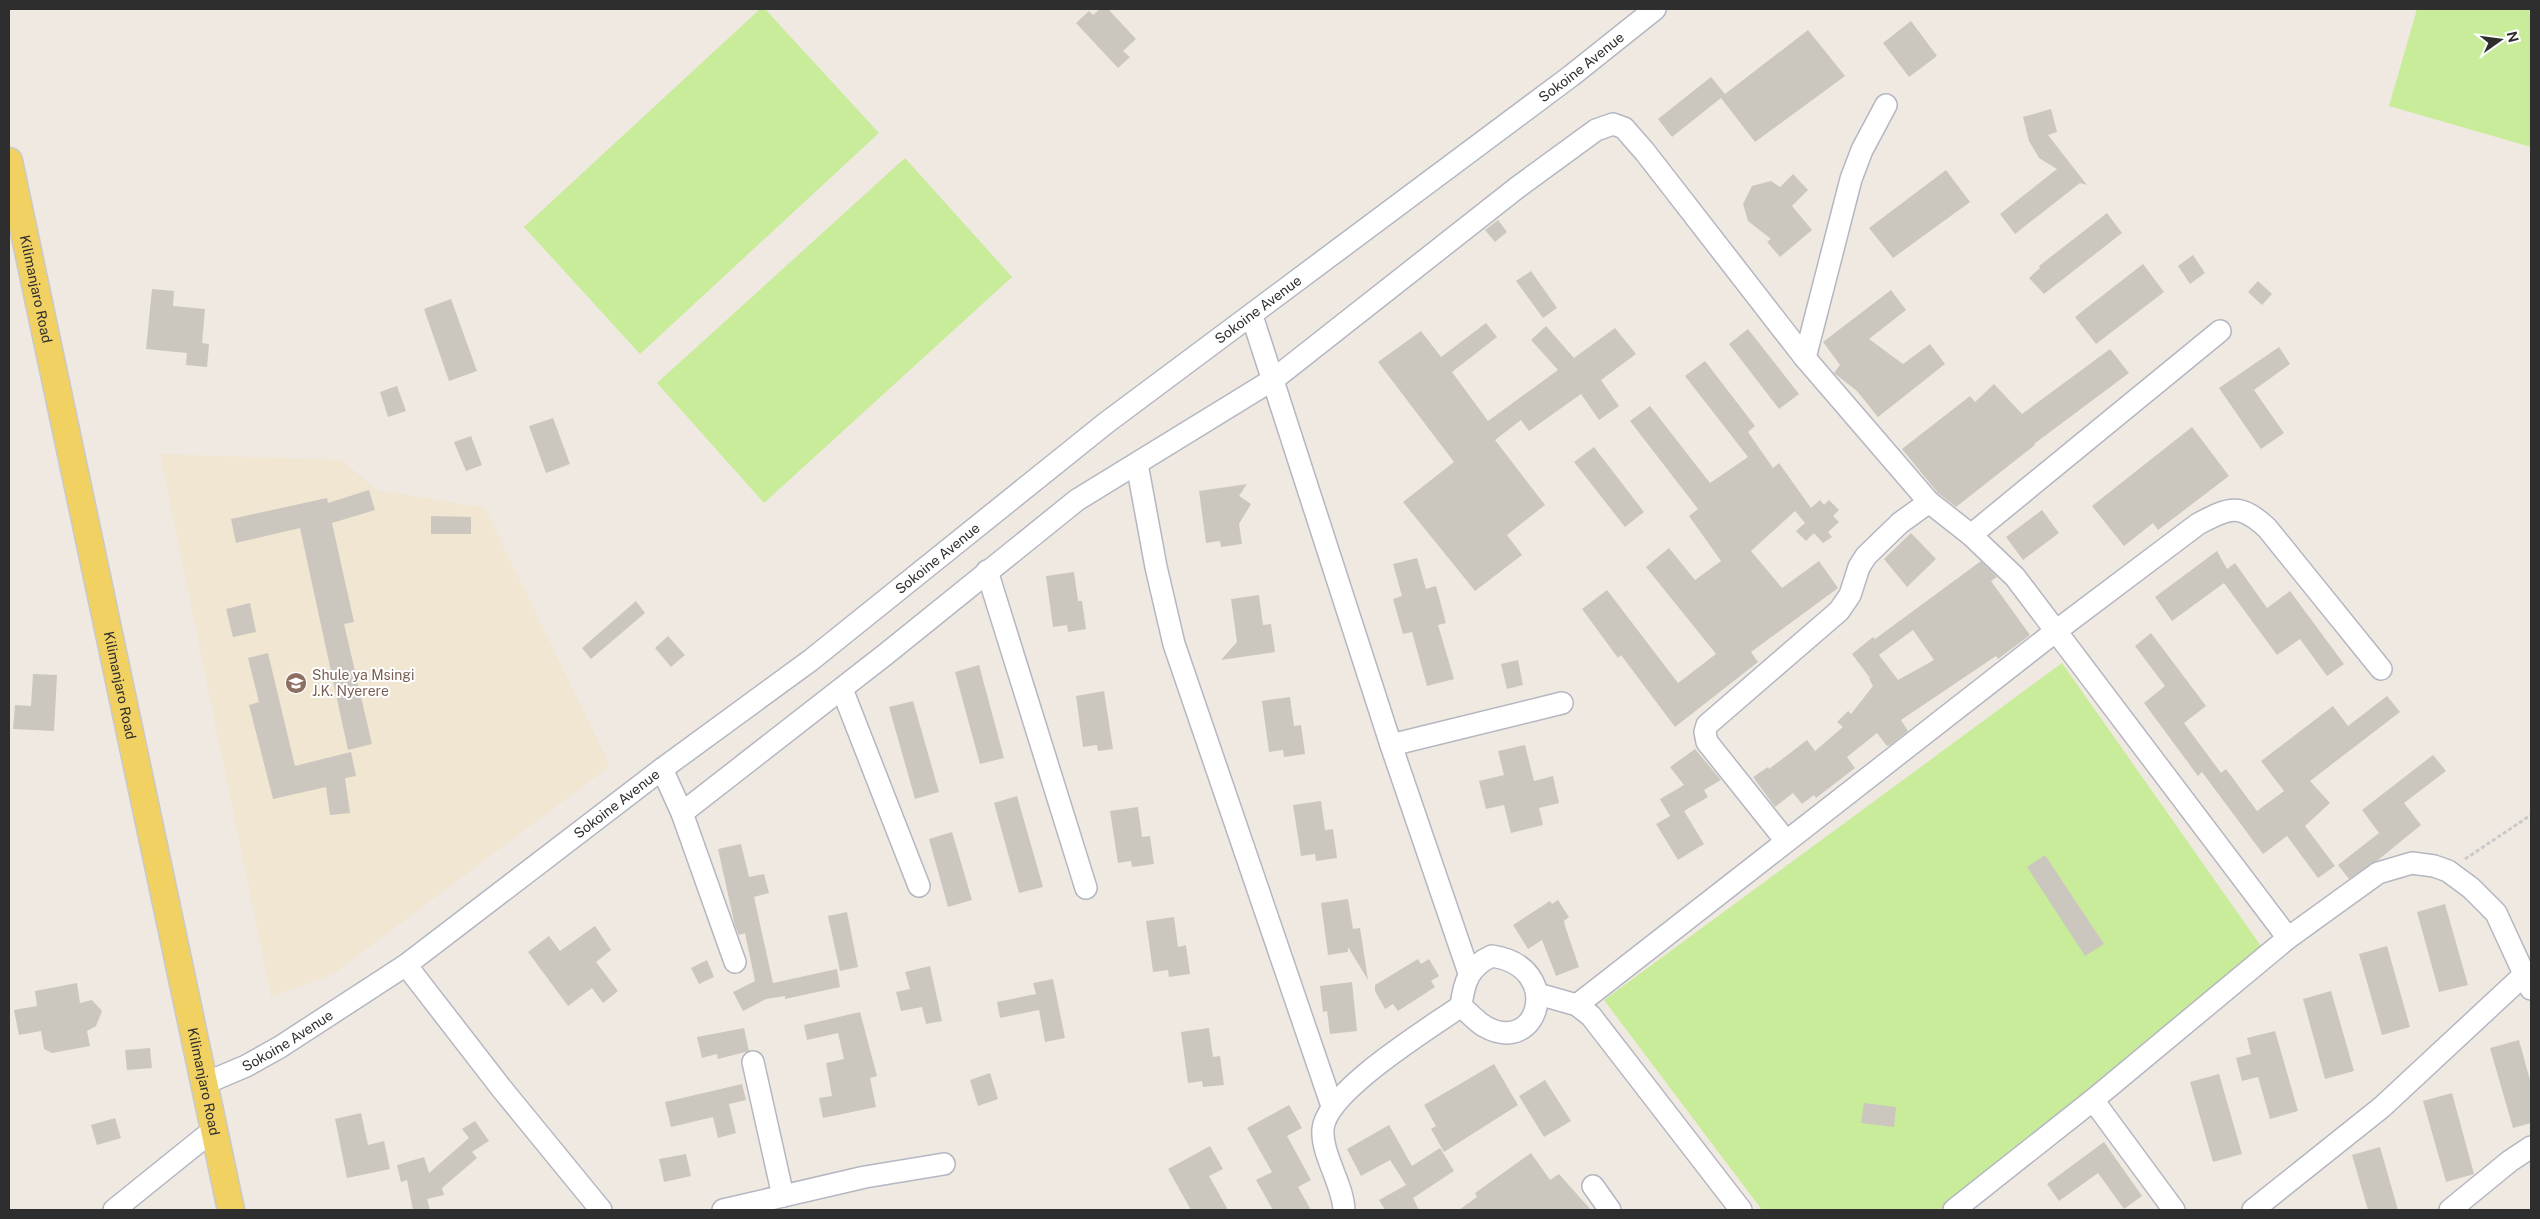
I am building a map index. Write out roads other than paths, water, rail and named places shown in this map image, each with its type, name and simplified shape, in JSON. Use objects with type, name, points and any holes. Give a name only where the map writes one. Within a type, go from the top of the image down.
[{"type":"main road","name":"Kilimanjaro Road","points":[[9,161],[206,1083],[212,1131],[231,1210]]},
{"type":"street","name":"Sokoine Avenue","points":[[206,1083],[246,1066],[280,1048],[406,966],[662,769],[811,660],[1106,424],[1570,76],[1655,9]]},
{"type":"street","points":[[1805,358],[1851,179],[1862,150],[1886,105]]},
{"type":"street","points":[[682,814],[842,689],[1076,500],[1274,380],[1518,187],[1596,130],[1613,124],[1624,128],[1645,152],[1805,358],[1928,502],[1971,535],[2016,577],[2288,938]]},
{"type":"street","points":[[1252,316],[1390,745],[1469,973]]},
{"type":"street","points":[[1971,535],[2220,330]]},
{"type":"street","points":[[1137,464],[1156,567],[1174,644],[1332,1106]]},
{"type":"street","points":[[1786,841],[1707,742],[1705,732],[1707,725],[1839,611],[1850,595],[1859,567],[1866,556],[1900,523],[1928,502]]},
{"type":"street","points":[[1577,1005],[2056,631],[2198,524],[2216,515],[2237,509],[2251,514],[2267,528],[2381,669]]},
{"type":"street","points":[[987,572],[1086,888]]},
{"type":"street","points":[[842,689],[920,886]]},
{"type":"street","points":[[1390,745],[1562,703]]},
{"type":"street","points":[[662,769],[682,814],[735,962]]},
{"type":"street","points":[[1954,1210],[2093,1100],[2288,938],[2378,873],[2412,863],[2434,866],[2448,871],[2471,888],[2496,913],[2528,982],[2382,1107],[2253,1210]]},
{"type":"street","points":[[1451,923],[1476,947],[1492,956],[1504,958],[1519,966],[1532,980],[1538,994],[1536,1013],[1528,1025],[1513,1031],[1498,1031],[1484,1026],[1461,1006]]},
{"type":"street","points":[[1344,1210],[1325,1142],[1323,1128],[1332,1106],[1345,1091],[1367,1073],[1461,1006],[1464,987],[1469,973],[1480,961],[1492,956]]},
{"type":"street","points":[[406,966],[502,1089],[601,1210]]},
{"type":"street","points":[[1538,994],[1577,1005],[1599,1026],[1741,1210]]},
{"type":"street","points":[[753,1062],[783,1196]]},
{"type":"street","points":[[2093,1100],[2174,1210]]},
{"type":"street","points":[[114,1210],[212,1131]]},
{"type":"street","points":[[2450,1210],[2510,1161],[2531,1147]]},
{"type":"street","points":[[723,1210],[865,1177],[944,1164]]},
{"type":"street","points":[[1593,1186],[1610,1210]]},
{"type":"place","name":"Shule ya Msingi J.K. Nyerere","points":[[296,683]]}]
